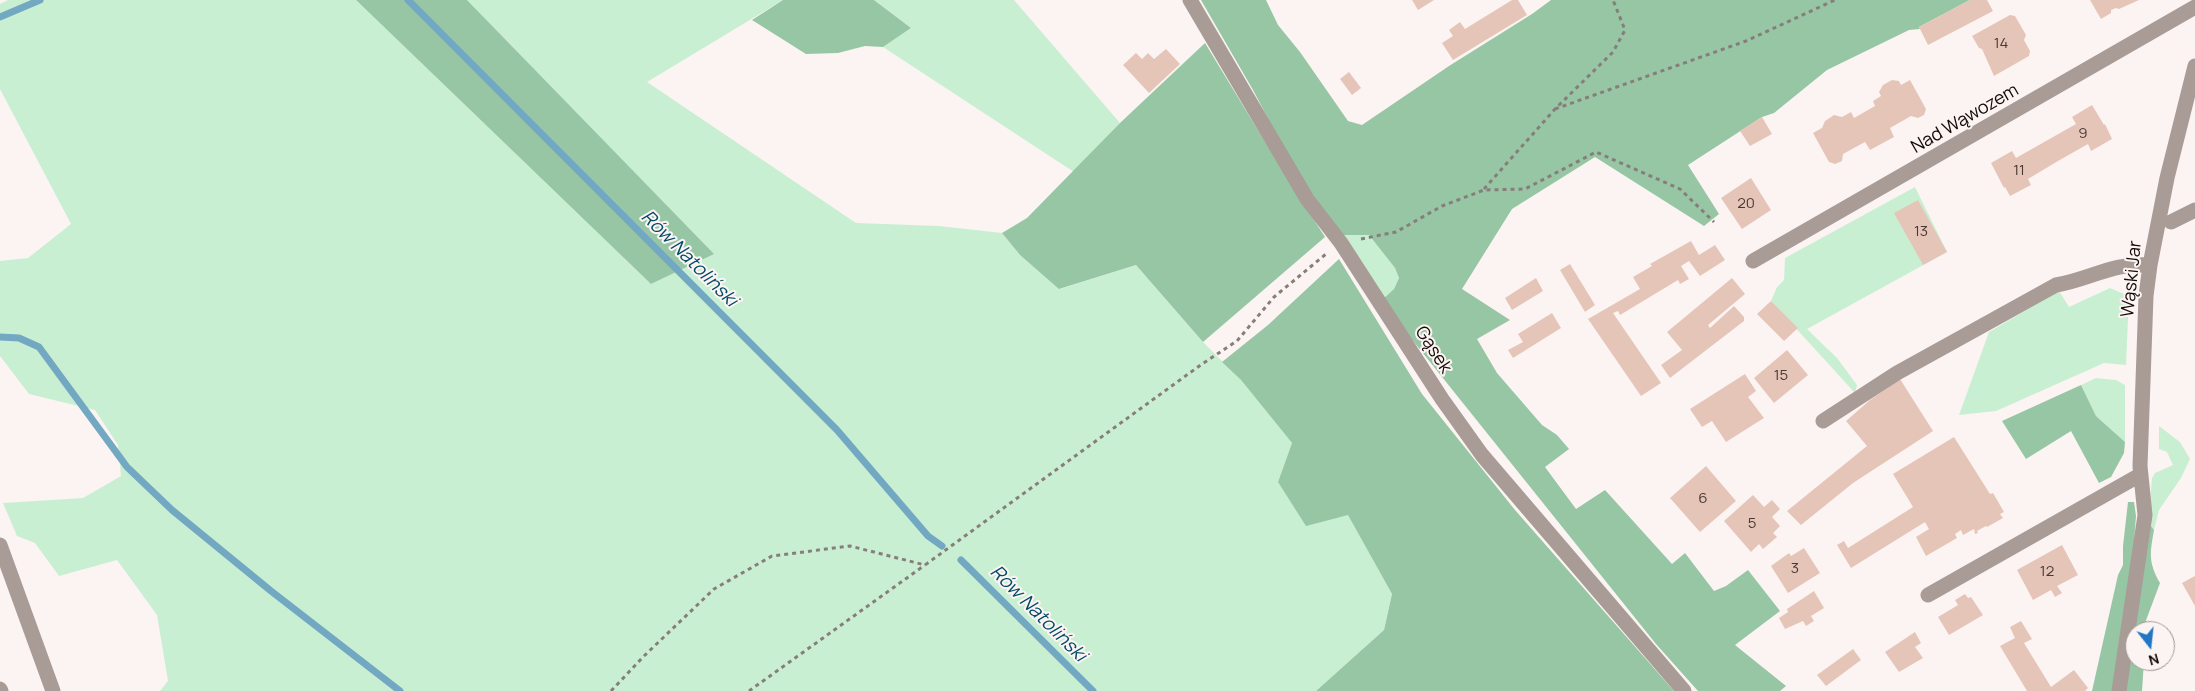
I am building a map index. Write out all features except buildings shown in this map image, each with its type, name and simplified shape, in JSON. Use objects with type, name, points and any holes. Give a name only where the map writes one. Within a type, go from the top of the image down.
[{"type":"street","name":"Gąsek","points":[[1190,0],[1307,199],[1341,243],[1442,399],[1482,455],[1684,691]]},
{"type":"street","name":"Nad Wąwozem","points":[[1753,261],[2193,15]]},
{"type":"street","name":"Wąski Jar","points":[[2119,691],[2145,515],[2140,475],[2146,296],[2167,178],[2195,66]]},
{"type":"street","points":[[2170,222],[2195,210]]},
{"type":"street","points":[[1823,421],[1897,373],[2056,285],[2071,283],[2104,269],[2136,264],[2150,265]]},
{"type":"street","points":[[1928,595],[2140,475]]},
{"type":"street","points":[[0,545],[53,691]]},
{"type":"path","points":[[1484,190],[1555,109],[1614,52],[1625,30],[1613,0]]},
{"type":"path","points":[[1555,109],[1746,41],[1835,0]]},
{"type":"path","points":[[749,691],[1202,364],[1237,341],[1274,297],[1341,243],[1396,232],[1442,206],[1484,190],[1525,189],[1596,152],[1680,189],[1714,222]]},
{"type":"path","points":[[611,691],[644,656],[714,589],[772,556],[850,546],[925,565]]},
{"type":"green space","points":[[8,0],[356,0],[651,284],[713,254],[467,0],[783,0],[647,82],[856,223],[939,226],[1002,233],[1020,255],[1060,289],[1136,265],[1203,342],[1241,380],[1292,443],[1278,482],[1348,514],[1392,594],[1384,630],[1316,691],[160,691],[168,681],[157,615],[117,560],[59,576],[35,543],[17,536],[3,503],[83,498],[121,476],[118,445],[95,410],[29,394],[0,356],[0,261],[28,258],[71,224],[0,89],[0,4]]},
{"type":"green space","points":[[356,0],[467,0],[714,254],[651,284]]},
{"type":"green space","points":[[783,0],[874,0],[911,28],[883,47],[865,46],[838,53],[806,54],[752,20]]},
{"type":"green space","points":[[874,0],[1014,0],[1120,123],[1074,172],[883,47],[911,28]]},
{"type":"green space","points":[[1201,0],[1266,0],[1278,25],[1300,52],[1348,121],[1362,125],[1551,0],[1970,0],[1919,27],[1920,29],[1909,30],[1827,70],[1774,113],[1762,117],[1688,165],[1719,214],[1704,226],[1595,157],[1512,209],[1462,289],[1510,320],[1477,339],[1497,373],[1542,425],[1557,435],[1569,449],[1545,467],[1576,509],[1605,490],[1672,564],[1685,553],[1714,591],[1726,586],[1748,570],[1780,611],[1735,645],[1786,686],[1780,691],[1698,691],[1656,644],[1398,322],[1383,299],[1394,289],[1399,278],[1395,268],[1369,235],[1343,235],[1297,174],[1253,90]]},
{"type":"green space","points":[[1205,43],[1325,237],[1203,342],[1136,265],[1059,289],[1020,255],[1002,233],[1027,218],[1120,123]]},
{"type":"green space","points":[[1915,187],[1947,252],[1807,329],[1837,358],[1857,385],[1855,393],[1771,301],[1777,287],[1784,280],[1785,258]]},
{"type":"green space","points":[[1343,235],[1369,235],[1395,268],[1399,278],[1394,289],[1383,299]]},
{"type":"green space","points":[[1339,259],[1422,394],[1515,510],[1674,691],[1316,691],[1384,630],[1392,594],[1348,515],[1306,526],[1278,482],[1292,443],[1241,380],[1222,362],[1268,325]]},
{"type":"green space","points":[[2110,288],[2129,296],[2126,365],[2104,363],[1996,411],[1959,415],[1989,332],[2059,291],[2069,307]]},
{"type":"green space","points":[[2096,378],[2116,380],[2125,385],[2125,442],[2096,416],[2081,385]]},
{"type":"green space","points":[[2081,385],[2096,416],[2125,442],[2124,453],[2111,477],[2099,483],[2071,431],[2026,459],[2002,421]]},
{"type":"green space","points":[[2159,426],[2180,442],[2190,459],[2181,478],[2159,510],[2154,530],[2148,522],[2152,478],[2155,473],[2173,465],[2167,452],[2159,449]]},
{"type":"green space","points":[[2128,502],[2134,502],[2136,516],[2132,570],[2115,691],[2092,691],[2118,575],[2123,565],[2123,546]]},
{"type":"green space","points":[[2148,522],[2154,530],[2151,557],[2153,569],[2160,583],[2146,621],[2134,621]]},
{"type":"green space","points":[[2127,671],[2143,671],[2142,691],[2124,691]]},
{"type":"waterway","points":[[0,17],[40,0]]},
{"type":"waterway","name":"Rów Natoliński","points":[[408,0],[837,430],[928,536],[942,546]]},
{"type":"waterway","points":[[0,337],[19,338],[39,347],[127,467],[172,510],[271,591],[400,691]]},
{"type":"waterway","name":"Rów Natoliński","points":[[961,560],[1093,691]]}]
